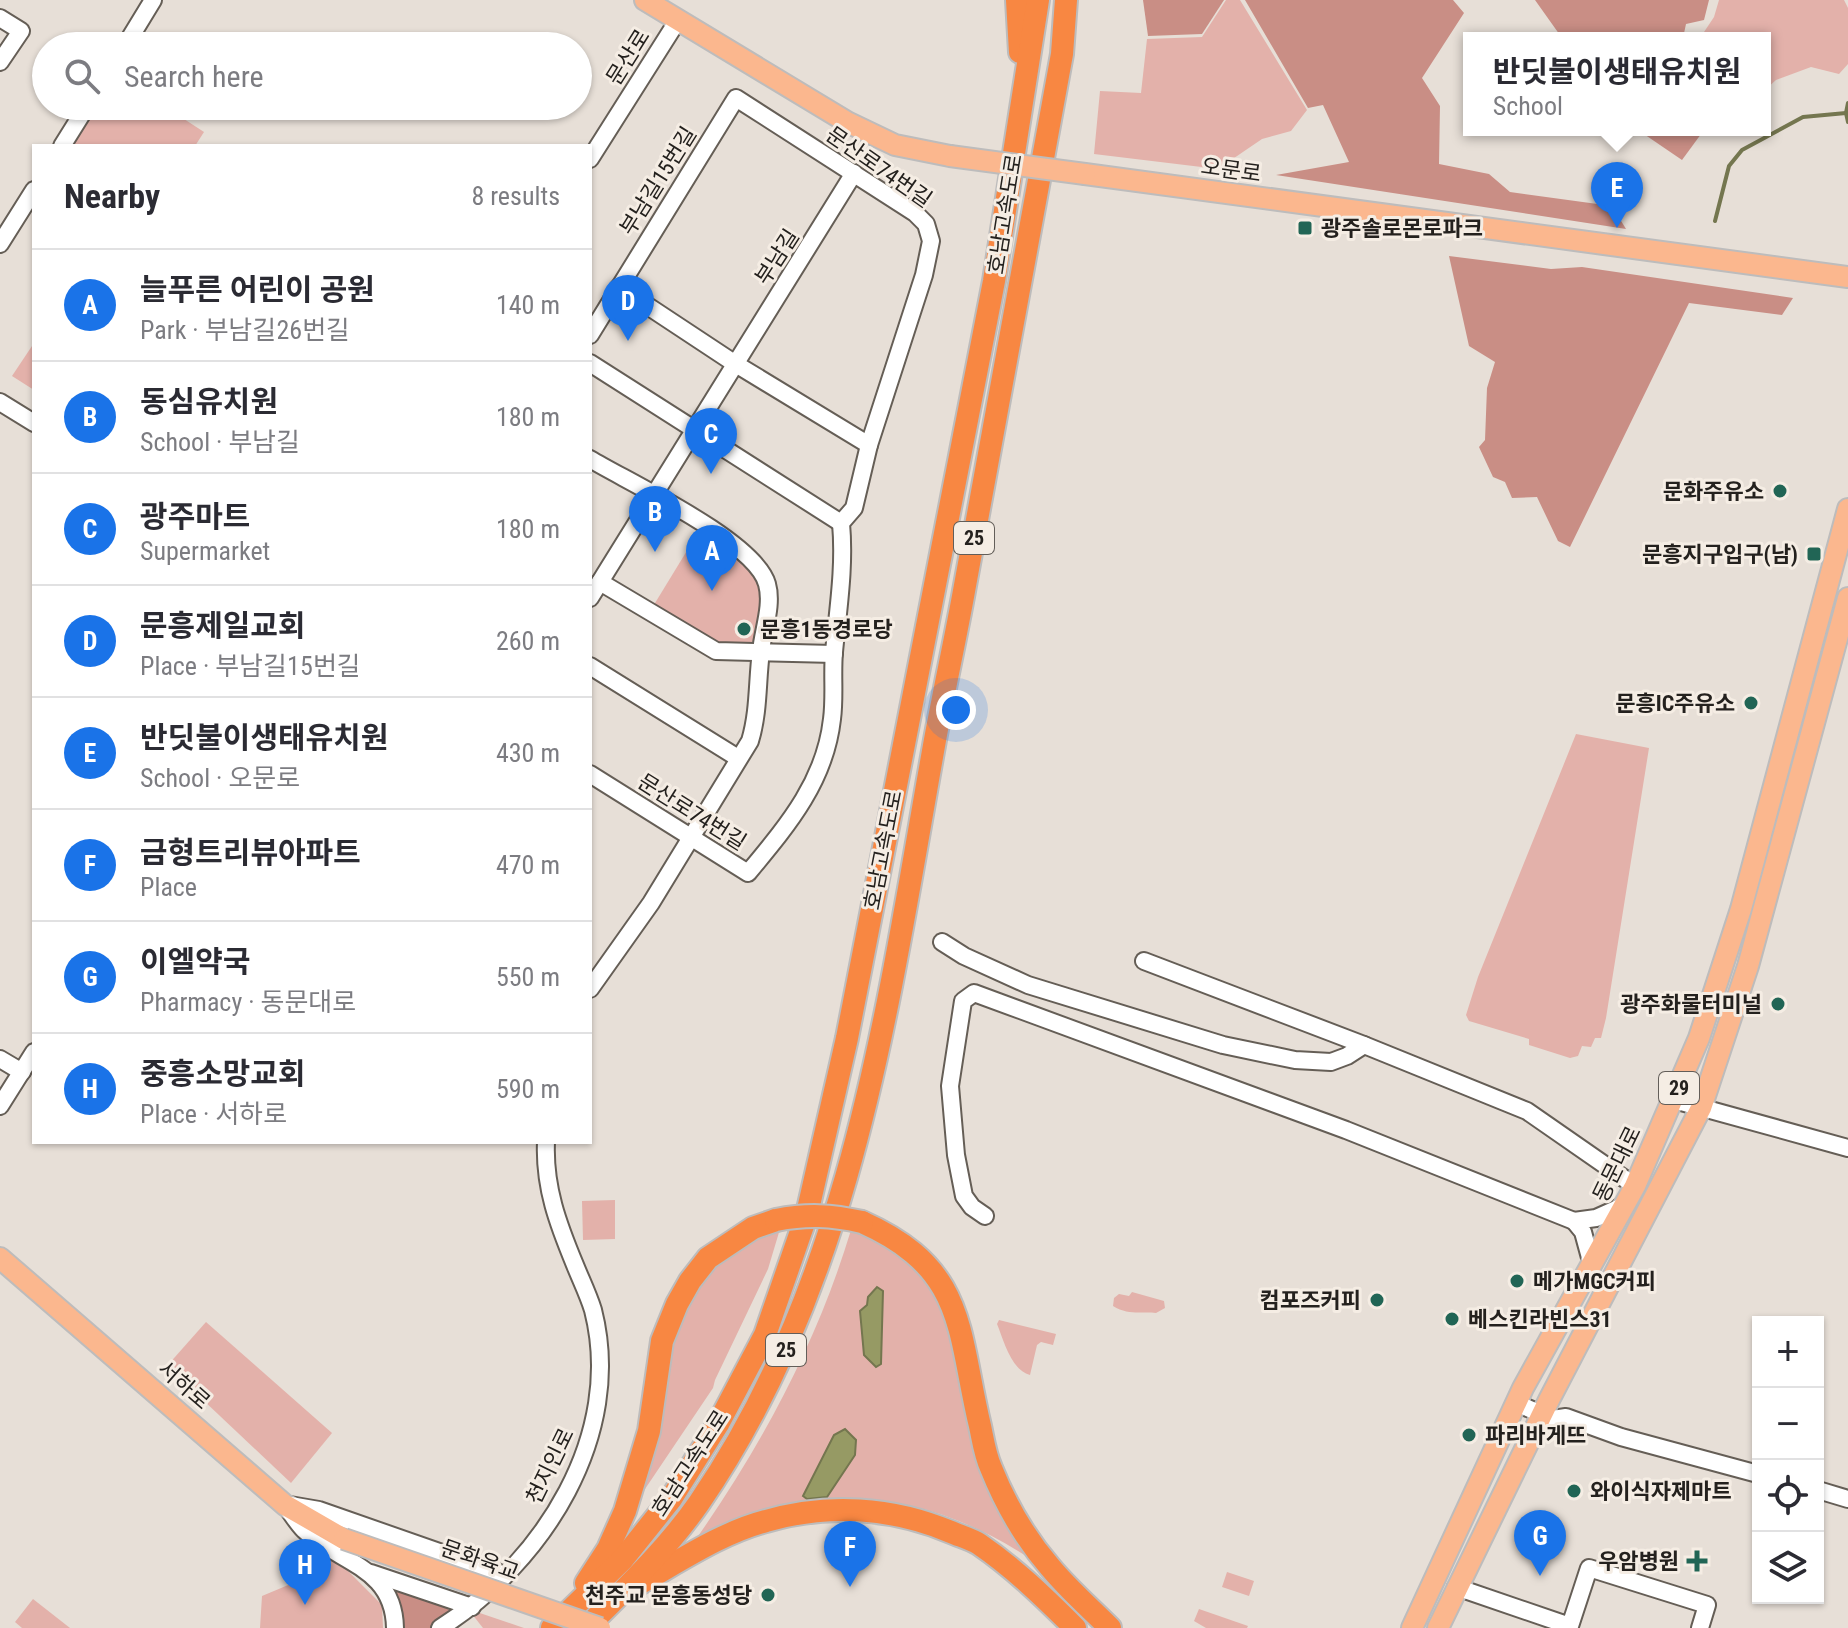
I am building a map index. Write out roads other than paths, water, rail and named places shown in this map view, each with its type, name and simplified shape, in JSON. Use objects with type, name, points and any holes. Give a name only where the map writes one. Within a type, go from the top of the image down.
[{"type":"highway","points":[[1017,0],[1019,129]]},
{"type":"highway","name":"호남고속도로","points":[[552,1628],[623,1559],[671,1499],[718,1424],[765,1335],[807,1214],[847,1038],[994,281],[1038,0]]},
{"type":"highway","name":"호남고속도로","points":[[586,1628],[696,1507],[748,1425],[783,1356],[831,1234],[863,1115],[903,933],[935,738],[1062,54],[1066,0]]},
{"type":"highway","points":[[1062,54],[1077,0]]},
{"type":"highway","points":[[542,1628],[584,1585],[608,1549],[625,1511],[649,1431],[662,1341],[684,1290],[708,1258],[753,1228],[801,1215],[820,1215],[862,1222],[905,1245],[924,1261],[942,1286],[956,1313],[967,1354],[990,1465],[1011,1512],[1049,1567],[1110,1628]]},
{"type":"highway","points":[[617,1596],[723,1538],[764,1521],[817,1510],[881,1511],[930,1523],[977,1543],[1039,1591],[1075,1628]]},
{"type":"main road","name":"오문로","points":[[645,0],[860,129],[895,145],[950,156],[1844,275]]},
{"type":"main road","name":"동문대로","points":[[1412,1628],[1519,1395],[1635,1186],[1674,1100],[1720,977],[1848,509]]},
{"type":"main road","name":"29","points":[[1438,1628],[1546,1407],[1701,1108],[1748,966],[1844,625],[1848,598]]},
{"type":"main road","points":[[1783,754],[1793,757],[1783,799],[1789,816]]},
{"type":"main road","name":"서하로","points":[[0,1258],[285,1505],[344,1539]]},
{"type":"main road","name":"문화육교","points":[[344,1539],[600,1628]]},
{"type":"street","points":[[134,32],[153,0]]},
{"type":"street","points":[[0,18],[21,31],[0,62]]},
{"type":"street","name":"문산로","points":[[592,156],[678,20]]},
{"type":"street","name":"문산로74번길","points":[[592,775],[748,873],[792,820],[814,782],[823,762],[832,721],[834,654],[842,578],[841,523],[854,508],[869,445],[924,275],[931,241],[926,224],[915,213],[736,98]]},
{"type":"street","name":"부남길15번길","points":[[592,332],[736,98]]},
{"type":"street","points":[[63,144],[78,120]]},
{"type":"street","name":"부남길","points":[[592,595],[854,173]]},
{"type":"street","points":[[0,244],[32,193]]},
{"type":"street","points":[[619,287],[734,363],[869,445]]},
{"type":"street","points":[[592,364],[841,523]]},
{"type":"street","points":[[0,402],[32,422]]},
{"type":"street","points":[[592,460],[704,524],[744,553],[756,564],[767,584],[768,596],[757,718],[750,741],[651,903],[592,986]]},
{"type":"street","points":[[600,582],[716,651],[834,654]]},
{"type":"street","points":[[1820,618],[1844,625]]},
{"type":"street","points":[[592,667],[738,758]]},
{"type":"street","points":[[942,942],[964,956],[1028,985],[1223,1045],[1295,1060],[1331,1062],[1364,1045]]},
{"type":"street","points":[[1144,961],[1527,1111],[1635,1186]]},
{"type":"street","points":[[985,1216],[972,1207],[964,1196],[951,1109],[951,1071],[963,1001],[974,993],[1346,1130],[1574,1221],[1583,1232],[1592,1265]]},
{"type":"street","points":[[0,1106],[32,1055]]},
{"type":"street","points":[[0,1059],[22,1072]]},
{"type":"street","points":[[1674,1100],[1848,1148]]},
{"type":"street","name":"천지인로","points":[[440,1628],[472,1607],[505,1575],[549,1520],[576,1474],[590,1441],[600,1388],[600,1348],[593,1310],[553,1209],[546,1172],[546,1144]]},
{"type":"street","points":[[1574,1221],[1596,1218],[1625,1205]]},
{"type":"street","points":[[1519,1395],[1546,1407],[1553,1419],[1566,1417],[1621,1437],[1752,1472]]},
{"type":"street","points":[[1824,1492],[1848,1499]]},
{"type":"street","points":[[285,1505],[319,1510],[505,1575]]},
{"type":"street","points":[[285,1505],[304,1530],[355,1561],[387,1593],[394,1607],[395,1628]]},
{"type":"street","points":[[1456,1587],[1570,1626],[1589,1568],[1707,1605],[1700,1628]]},
{"type":"street","points":[[369,1573],[472,1607]]},
{"type":"waterway","points":[[1848,103],[1848,122]]},
{"type":"waterway","points":[[1771,134],[1803,117],[1846,113]]},
{"type":"waterway","points":[[1715,221],[1729,166],[1742,150],[1768,136]]},
{"type":"place","name":"광주솔로몬로파크","points":[[1305,228]]},
{"type":"place","name":"반딧불이생태유치원","points":[[1617,228]]},
{"type":"place","name":"문흥제일교회","points":[[628,341]]},
{"type":"place","name":"광주마트","points":[[711,474]]},
{"type":"place","name":"문화주유소","points":[[1780,491]]},
{"type":"place","name":"동심유치원","points":[[655,552]]},
{"type":"place","name":"문흥지구입구(남)","points":[[1814,554]]},
{"type":"place","name":"늘푸른 어린이 공원","points":[[712,591]]},
{"type":"place","name":"문흥1동경로당","points":[[744,629]]},
{"type":"place","name":"문흥IC주유소","points":[[1751,703]]},
{"type":"place","name":"광주화물터미널","points":[[1778,1004]]},
{"type":"place","name":"메가MGC커피","points":[[1517,1281]]},
{"type":"place","name":"컴포즈커피","points":[[1377,1300]]},
{"type":"place","name":"베스킨라빈스31","points":[[1452,1319]]},
{"type":"place","name":"파리바게뜨","points":[[1469,1435]]},
{"type":"place","name":"와이식자제마트","points":[[1574,1491]]},
{"type":"place","name":"우암병원","points":[[1697,1561]]},
{"type":"place","name":"이엘약국","points":[[1540,1576]]},
{"type":"place","name":"금형트리뷰아파트","points":[[850,1587]]},
{"type":"place","name":"천주교 문흥동성당","points":[[768,1595]]},
{"type":"place","name":"중흥소망교회","points":[[305,1605]]}]
